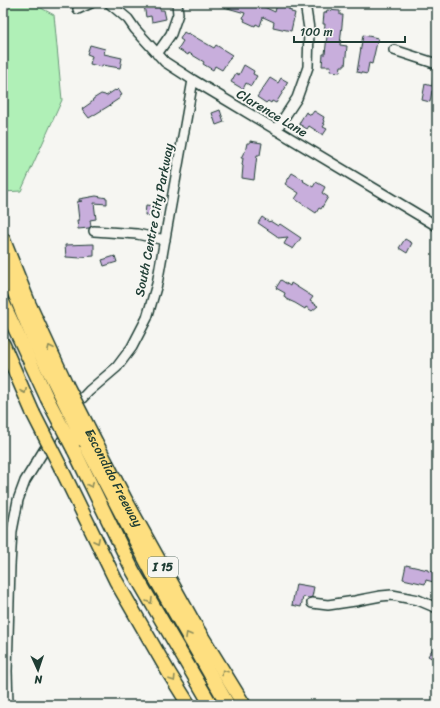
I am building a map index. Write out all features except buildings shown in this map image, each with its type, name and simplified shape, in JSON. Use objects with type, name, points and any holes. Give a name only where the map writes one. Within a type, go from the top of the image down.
[{"type":"highway","name":"Escondido Freeway","points":[[3,239],[63,387],[87,425],[126,501],[196,627],[244,705]]},
{"type":"highway","points":[[3,265],[35,343],[63,387],[78,445],[133,571],[211,705]]},
{"type":"highway","points":[[3,303],[47,398],[78,445],[228,705]]},
{"type":"highway","points":[[3,344],[33,413],[116,581],[189,705]]},
{"type":"street","points":[[78,9],[91,3]]},
{"type":"street","name":"Clarence Lane","points":[[109,3],[128,18],[135,29],[165,62],[192,80],[437,226]]},
{"type":"street","points":[[157,54],[171,34],[178,14],[177,3]]},
{"type":"street","points":[[276,130],[297,98],[308,67],[309,29],[305,3]]},
{"type":"street","points":[[394,50],[437,64]]},
{"type":"street","name":"South Centre City Parkway","points":[[8,705],[6,670],[10,566],[12,531],[18,500],[25,481],[38,458],[64,419],[89,391],[117,367],[132,347],[147,318],[157,284],[192,80]]},
{"type":"street","points":[[94,231],[137,234],[165,240]]},
{"type":"street","points":[[312,603],[328,605],[392,595],[418,600],[437,608]]},
{"type":"green space","points":[[3,3],[32,3],[54,15],[62,100],[21,191],[3,192]]}]
